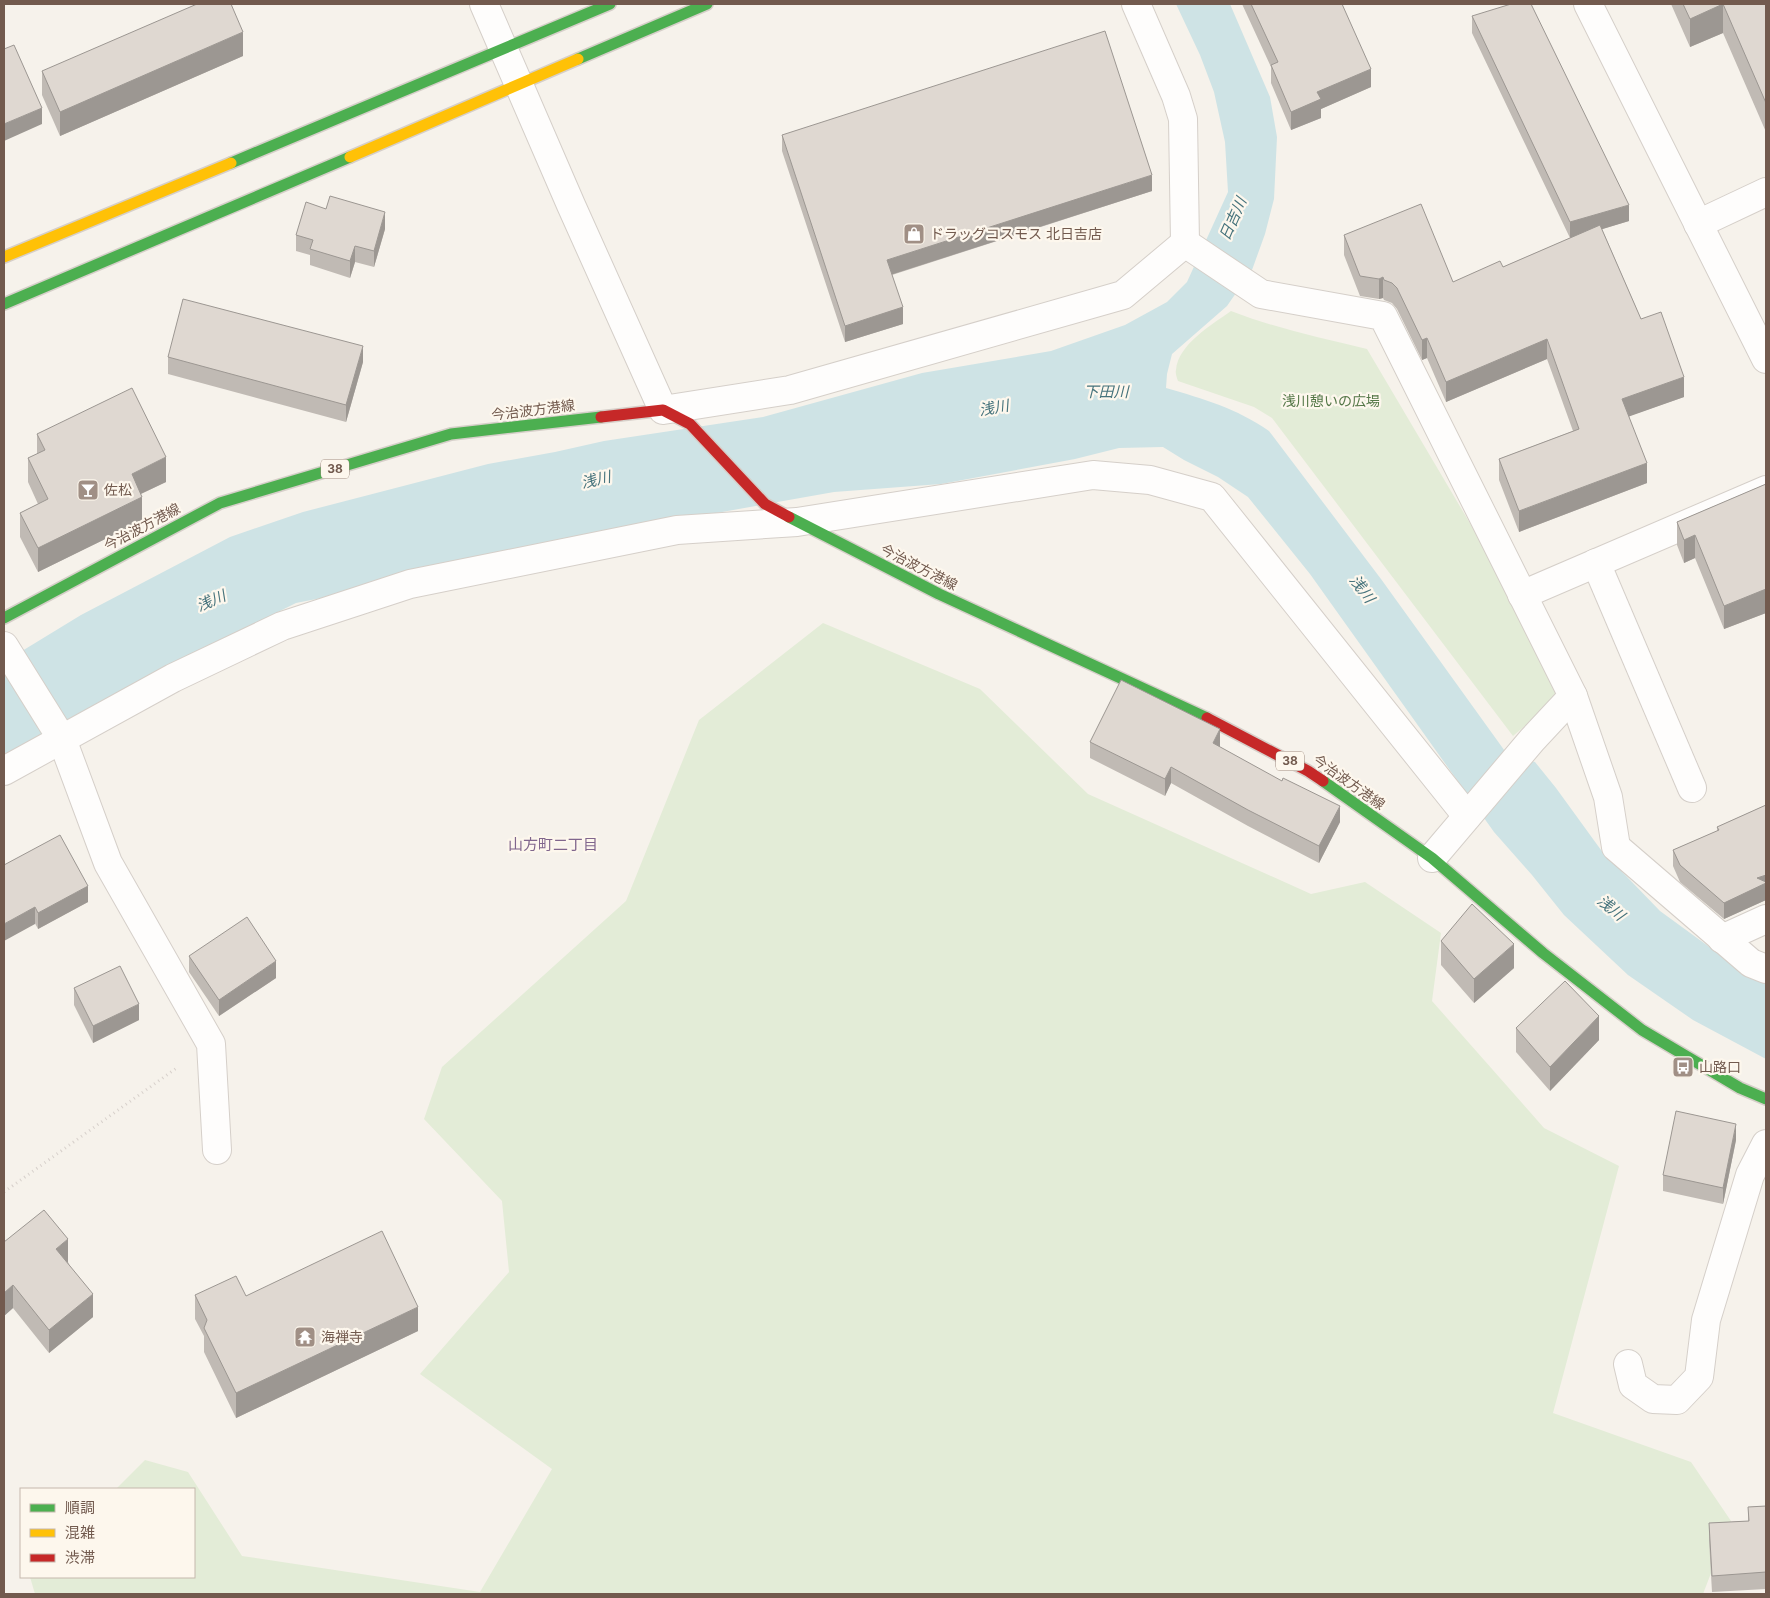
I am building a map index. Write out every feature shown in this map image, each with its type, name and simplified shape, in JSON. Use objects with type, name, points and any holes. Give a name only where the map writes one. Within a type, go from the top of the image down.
[{"type":"main road","points":[[4,257],[610,4]]},
{"type":"main road","points":[[4,304],[706,4]]},
{"type":"main road","name":"今治波方港線","points":[[4,618],[220,503],[451,434],[663,410],[690,424],[765,504],[797,522],[938,594],[1208,718],[1308,771],[1432,858],[1543,954],[1642,1030],[1740,1088],[1766,1098]]},
{"type":"street","points":[[484,4],[663,410],[790,390],[1123,294],[1186,244]]},
{"type":"street","points":[[1136,4],[1176,96],[1183,118],[1186,244]]},
{"type":"street","points":[[1588,4],[1766,360]]},
{"type":"street","points":[[1698,224],[1766,192]]},
{"type":"street","points":[[1186,244],[1261,294],[1383,316],[1573,696],[1608,797],[1616,847],[1751,963],[1766,969]]},
{"type":"street","points":[[4,771],[57,733],[282,626],[410,584],[677,530],[797,522],[1093,474],[1150,480],[1212,497],[1467,816]]},
{"type":"street","points":[[1522,595],[1766,490]]},
{"type":"street","points":[[1596,563],[1692,788]]},
{"type":"street","points":[[6,649],[57,733],[108,863],[211,1044],[217,1150]]},
{"type":"street","points":[[1432,858],[1532,740],[1573,696]]},
{"type":"street","points":[[1722,938],[1766,919]]},
{"type":"street","points":[[1628,1364],[1633,1385],[1653,1399],[1677,1400],[1699,1377],[1706,1320],[1750,1176],[1766,1144]]},
{"type":"path","points":[[4,1192],[211,1044]]},
{"type":"green space","name":"浅川憩いの広場","points":[[1231,311],[1281,328],[1367,349],[1481,542],[1558,698],[1513,736],[1272,418],[1254,407],[1178,381],[1176,371],[1178,361],[1183,352],[1206,329]]},
{"type":"green space","points":[[823,623],[980,689],[1088,794],[1311,894],[1365,882],[1441,933],[1432,1001],[1544,1128],[1619,1166],[1553,1413],[1691,1462],[1731,1521],[1703,1594],[35,1594],[30,1578],[195,1578],[195,1488],[117,1488],[145,1460],[188,1472],[242,1556],[480,1592],[552,1469],[420,1374],[509,1272],[502,1201],[424,1119],[442,1067],[626,901],[699,720]]},
{"type":"water","name":"下田川","points":[[1176,4],[1230,4],[1270,97],[1277,137],[1274,199],[1265,234],[1252,270],[1227,306],[1172,354],[1166,388],[1207,400],[1232,410],[1269,431],[1381,579],[1507,754],[1535,762],[1601,850],[1660,911],[1719,954],[1766,979],[1766,1059],[1693,1020],[1628,975],[1564,915],[1494,832],[1310,574],[1248,497],[1218,477],[1163,447],[1119,448],[1075,459],[941,484],[834,492],[694,517],[296,603],[107,698],[4,758],[4,662],[81,615],[230,537],[303,512],[488,464],[604,441],[763,417],[922,373],[1051,351],[1125,325],[1167,302],[1187,282],[1228,192],[1225,142],[1214,92],[1200,55]]},
{"type":"building","points":[[197,4],[231,4],[243,32],[60,112],[42,71]]},
{"type":"building","points":[[1251,4],[1342,4],[1371,69],[1317,92],[1321,99],[1291,112],[1271,65],[1278,62]]},
{"type":"building","points":[[1511,4],[1531,4],[1629,205],[1570,222],[1472,16]]},
{"type":"building","points":[[1683,4],[1723,4],[1690,19]]},
{"type":"building","points":[[1723,4],[1766,4],[1766,103]]},
{"type":"building","name":"ドラッグコスモス 北日吉店","points":[[1105,31],[1152,175],[887,260],[903,307],[845,326],[782,135]]},
{"type":"building","points":[[14,45],[42,108],[4,124],[4,49]]},
{"type":"building","points":[[330,196],[385,212],[374,251],[355,246],[350,261],[310,249],[313,240],[296,235],[306,202],[326,209]]},
{"type":"building","points":[[1421,204],[1453,282],[1500,261],[1503,267],[1600,225],[1641,319],[1661,312],[1684,377],[1622,399],[1647,463],[1519,511],[1499,459],[1579,429],[1547,339],[1446,382],[1427,338],[1422,340],[1397,288],[1392,283],[1384,280],[1383,277],[1379,279],[1360,276],[1344,235]]},
{"type":"building","points":[[183,299],[363,346],[346,405],[168,357]]},
{"type":"building","points":[[132,388],[166,457],[132,474],[142,497],[38,548],[20,513],[48,499],[28,458],[45,450],[37,434]]},
{"type":"building","points":[[1766,484],[1766,589],[1724,606],[1695,535],[1684,540],[1677,522]]},
{"type":"building","points":[[1121,680],[1220,729],[1213,743],[1282,781],[1283,778],[1340,806],[1319,846],[1248,810],[1171,767],[1165,779],[1090,742]]},
{"type":"building","points":[[1766,805],[1766,875],[1757,878],[1766,883],[1724,903],[1680,865],[1673,850],[1719,830],[1717,827]]},
{"type":"building","points":[[60,835],[88,886],[38,913],[35,907],[4,924],[4,865]]},
{"type":"building","points":[[1472,904],[1514,944],[1474,979],[1441,941]]},
{"type":"building","points":[[247,917],[276,961],[219,1000],[189,956]]},
{"type":"building","points":[[120,966],[139,1004],[93,1026],[74,988]]},
{"type":"building","points":[[1565,981],[1599,1016],[1550,1067],[1516,1028]]},
{"type":"building","points":[[1676,1111],[1736,1124],[1723,1188],[1663,1175]]},
{"type":"building","points":[[44,1210],[68,1239],[56,1249],[93,1294],[49,1330],[13,1285],[4,1293],[4,1242]]},
{"type":"building","name":"海禅寺","points":[[382,1231],[418,1307],[236,1393],[204,1328],[207,1320],[195,1295],[236,1276],[246,1296]]},
{"type":"building","points":[[1766,1506],[1766,1572],[1712,1576],[1709,1523],[1749,1521],[1748,1507]]},
{"type":"traffic: fast","points":[[231,163],[610,4]]},
{"type":"traffic: fast","points":[[578,59],[707,4]]},
{"type":"traffic: fast","points":[[4,304],[350,157]]},
{"type":"traffic: fast","points":[[4,618],[220,503],[451,434],[601,417]]},
{"type":"traffic: fast","points":[[789,517],[939,594],[1207,718]]},
{"type":"traffic: fast","points":[[1323,781],[1432,858],[1543,953],[1642,1030],[1740,1088],[1766,1099]]},
{"type":"traffic: slow","points":[[350,157],[578,59]]},
{"type":"traffic: slow","points":[[4,257],[231,163]]},
{"type":"traffic: jam","points":[[601,417],[663,410],[690,424],[765,504],[789,517]]},
{"type":"traffic: jam","points":[[1207,718],[1308,771],[1323,781]]},
{"type":"place","name":"ドラッグコスモス 北日吉店","points":[[914,234]]},
{"type":"place","name":"佐松","points":[[88,490]]},
{"type":"place","name":"山路口","points":[[1683,1067]]},
{"type":"place","name":"海禅寺","points":[[305,1337]]},
{"type":"district","name":"山方町二丁目","points":[[553,845]]},
{"type":"water label","name":"日吉川","points":[[1233,219]]},
{"type":"water label","name":"浅川","points":[[994,408]]},
{"type":"water label","name":"浅川","points":[[596,480]]},
{"type":"water label","name":"浅川","points":[[1362,589]]},
{"type":"water label","name":"浅川","points":[[211,601]]},
{"type":"water label","name":"浅川","points":[[1611,908]]}]
